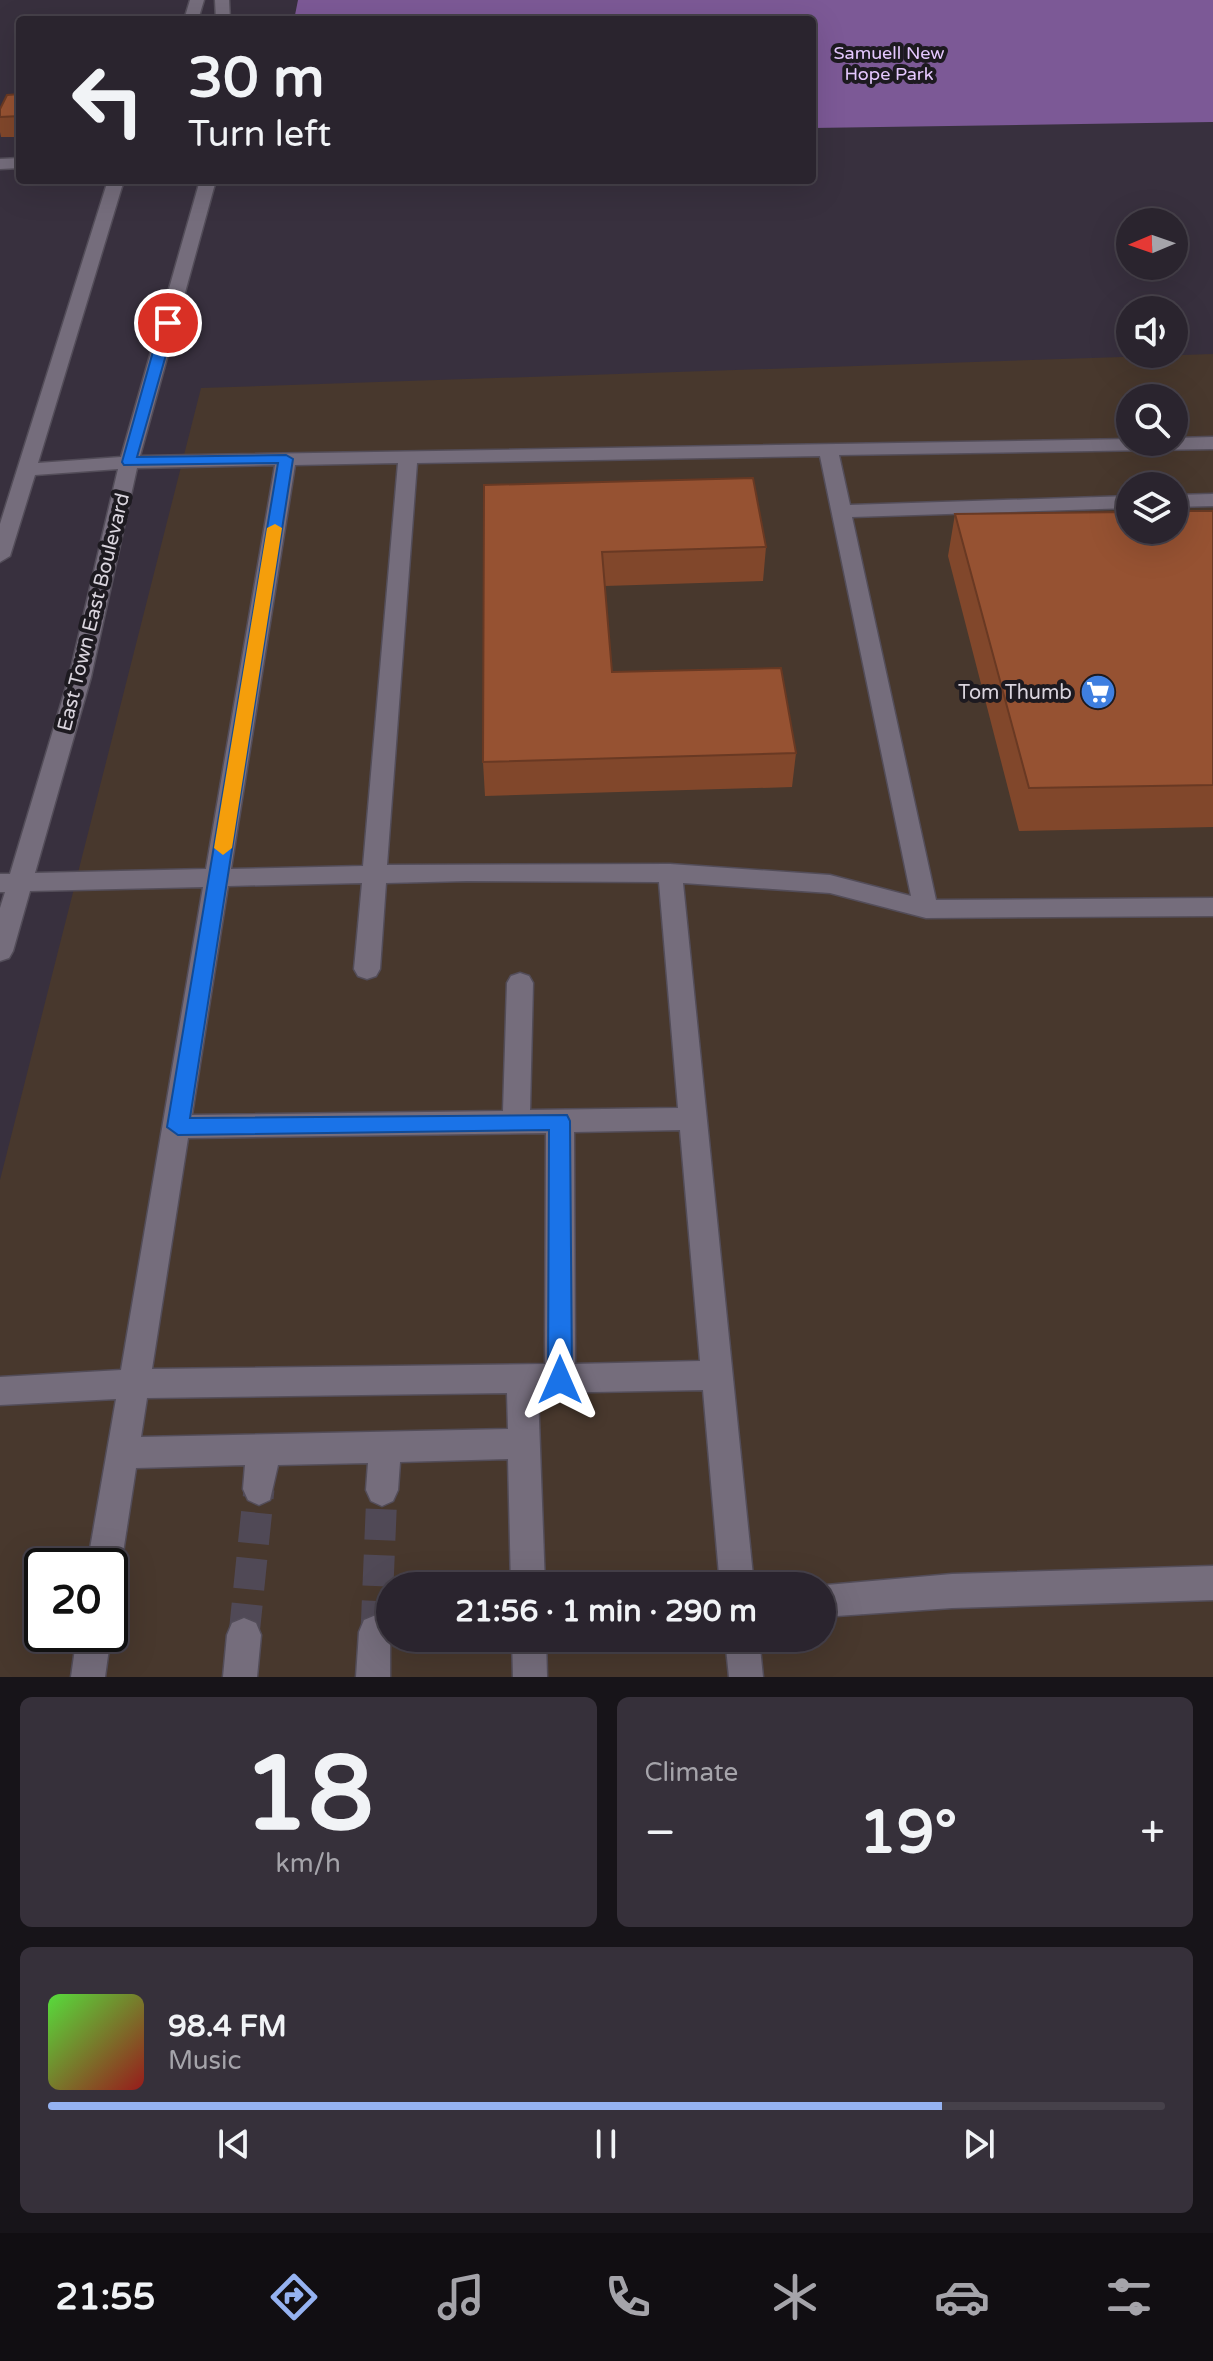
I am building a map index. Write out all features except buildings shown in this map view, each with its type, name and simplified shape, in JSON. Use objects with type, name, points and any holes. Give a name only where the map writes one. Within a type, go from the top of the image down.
[{"type":"street","points":[[0,556],[115,184]]},
{"type":"street","name":"East Town East Boulevard","points":[[0,951],[11,882],[80,677],[129,462],[207,184]]},
{"type":"street","points":[[28,470],[129,462],[1213,443]]},
{"type":"street","points":[[828,449],[926,909]]},
{"type":"street","points":[[367,969],[408,457]]},
{"type":"street","points":[[107,1548],[286,459]]},
{"type":"street","points":[[1188,501],[1213,500]]},
{"type":"street","points":[[841,511],[1116,502]]},
{"type":"street","points":[[670,873],[736,1572]]},
{"type":"street","points":[[11,882],[219,876],[670,873],[830,884],[926,909],[1213,907]]},
{"type":"street","points":[[516,1122],[520,983]]},
{"type":"street","points":[[178,1127],[692,1119]]},
{"type":"street","points":[[560,1121],[560,1380]]},
{"type":"street","points":[[0,1391],[133,1382],[522,1382],[719,1375]]},
{"type":"street","points":[[522,1382],[528,1572]]},
{"type":"street","points":[[121,1453],[525,1444]]},
{"type":"street","points":[[382,1490],[385,1447]]},
{"type":"street","points":[[259,1489],[263,1450]]},
{"type":"street","points":[[836,1599],[952,1591],[1213,1583]]},
{"type":"street","points":[[373,1677],[376,1632]]},
{"type":"street","points":[[240,1677],[244,1635]]},
{"type":"street","points":[[88,1677],[91,1652]]},
{"type":"street","points":[[529,1652],[530,1677]]},
{"type":"street","points":[[743,1652],[746,1677]]},
{"type":"shaded area","points":[[1213,354],[1213,1677],[0,1677],[0,1180],[201,388],[1116,357],[1116,368],[1188,368],[1188,355]]},
{"type":"green space","name":"Samuell New Hope Park","points":[[298,0],[1213,0],[1213,122],[816,128],[816,16],[295,16]]},
{"type":"tunnel","points":[[244,1635],[259,1489]]},
{"type":"tunnel","points":[[379,1572],[382,1490]]},
{"type":"slow traffic","points":[[223,848],[275,528]]},
{"type":"place","name":"Tom Thumb","points":[[1098,692]]},
{"type":"route","points":[[168,323],[129,462],[286,459],[178,1127],[560,1121],[560,1380]]}]
